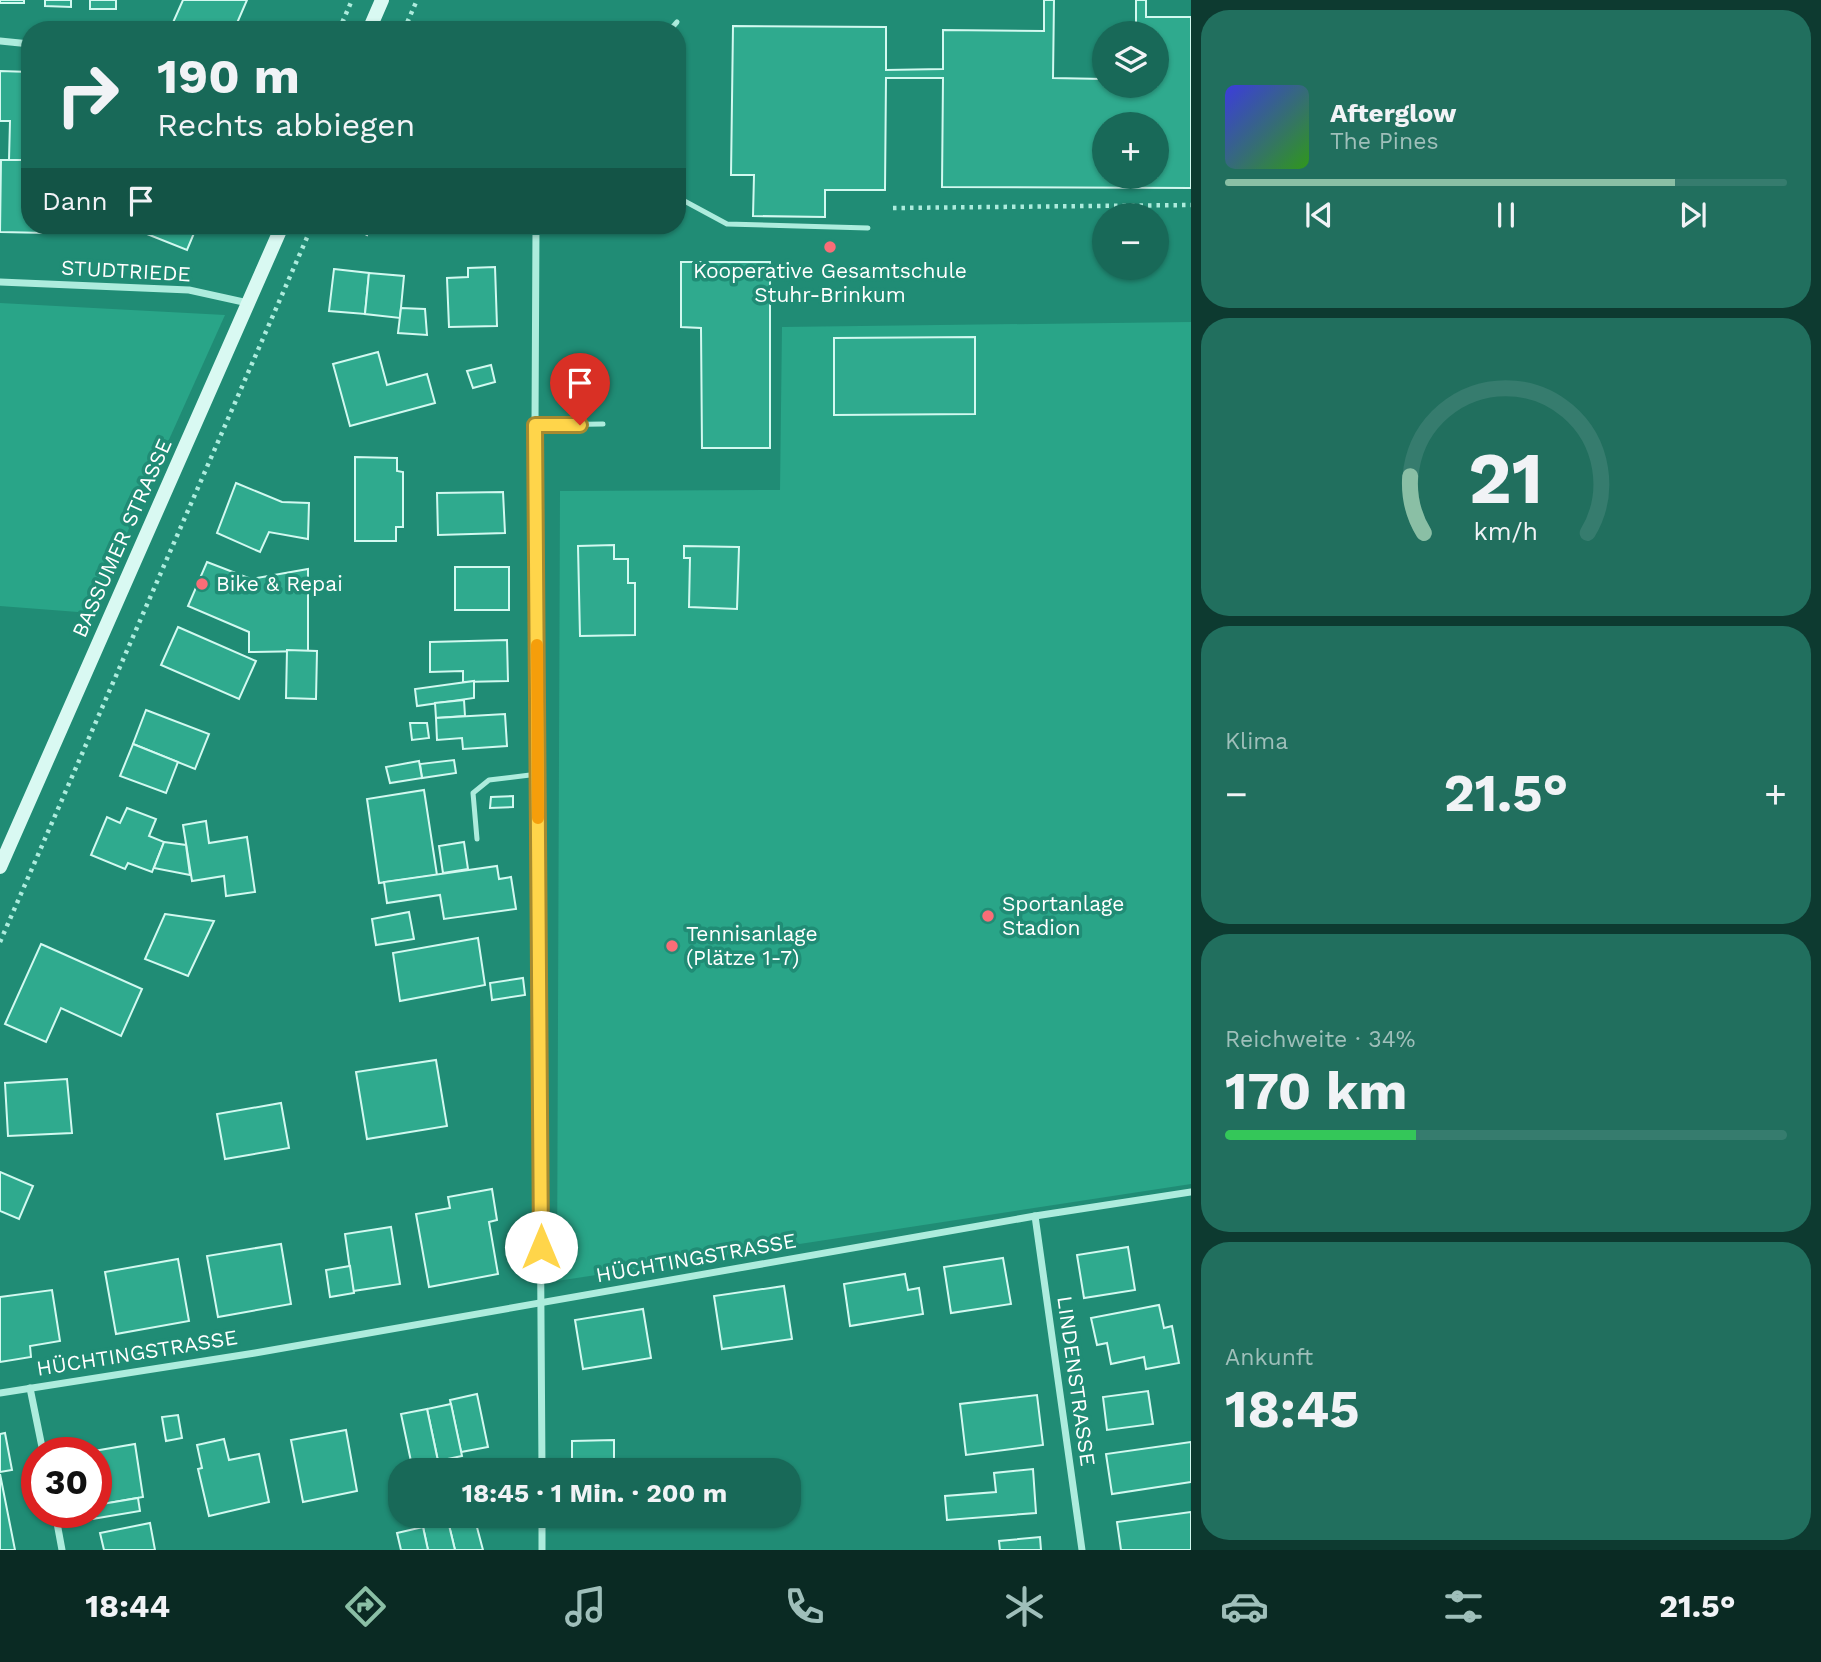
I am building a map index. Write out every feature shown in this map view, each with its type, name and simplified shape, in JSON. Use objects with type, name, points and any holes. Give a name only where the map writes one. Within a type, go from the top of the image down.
[{"type":"street","points":[[373,21],[382,0]]},
{"type":"street","points":[[0,41],[21,43]]},
{"type":"street","name":"BASSUMER STRASSE","points":[[0,867],[278,235]]},
{"type":"street","points":[[536,235],[542,1458]]},
{"type":"street","name":"STUDTRIEDE","points":[[0,282],[189,290],[248,303]]},
{"type":"street","name":"HÜCHTINGSTRASSE","points":[[0,1393],[255,1353],[1035,1216],[1191,1192]]},
{"type":"street","name":"LINDENSTRASSE","points":[[1035,1216],[1082,1550]]},
{"type":"street","points":[[30,1388],[40,1437]]},
{"type":"street","points":[[58,1528],[62,1550]]},
{"type":"street","points":[[542,1528],[542,1550]]},
{"type":"lane","points":[[686,202],[727,224],[868,228]]},
{"type":"lane","points":[[535,425],[603,424]]},
{"type":"lane","points":[[477,839],[473,793],[489,780],[538,774]]},
{"type":"path","points":[[343,21],[352,0]]},
{"type":"path","points":[[408,21],[417,0]]},
{"type":"path","points":[[894,208],[1191,205]]},
{"type":"path","points":[[0,942],[308,235]]},
{"type":"green space","points":[[0,303],[225,315],[91,613],[0,606]]},
{"type":"green space","name":"Sportanlage Stadion","points":[[1191,322],[1191,1184],[557,1281],[560,491],[780,490],[782,327]]},
{"type":"building","points":[[0,0],[24,0],[24,3],[0,3]]},
{"type":"building","points":[[45,0],[71,0],[71,7],[45,6]]},
{"type":"building","points":[[90,0],[116,0],[116,9],[90,9]]},
{"type":"building","points":[[183,0],[247,0],[238,21],[174,21]]},
{"type":"building","points":[[1044,0],[1054,0],[1053,78],[1092,79],[1092,98],[1169,98],[1169,21],[1136,21],[1136,0],[1146,0],[1146,17],[1191,17],[1191,188],[1169,188],[1169,112],[1092,112],[1092,188],[942,187],[943,78],[886,78],[885,190],[825,190],[825,217],[753,216],[754,175],[731,175],[733,26],[886,27],[886,70],[943,69],[943,30],[1044,31]]},
{"type":"building","points":[[0,71],[21,72],[21,160],[9,160],[10,121],[0,121]]},
{"type":"building","points":[[1,160],[21,160],[21,232],[0,232]]},
{"type":"building","points":[[150,235],[193,235],[187,250]]},
{"type":"building","points":[[681,262],[770,262],[770,448],[702,448],[701,328],[681,327]]},
{"type":"building","points":[[495,267],[497,326],[449,327],[447,278],[468,277],[468,268]]},
{"type":"building","points":[[334,269],[369,273],[365,314],[329,311]]},
{"type":"building","points":[[369,273],[404,276],[400,318],[365,314]]},
{"type":"building","points":[[401,308],[425,309],[427,335],[398,333]]},
{"type":"building","points":[[975,337],[975,414],[834,415],[834,338]]},
{"type":"building","points":[[378,352],[387,385],[427,374],[435,403],[350,426],[333,364]]},
{"type":"building","points":[[491,365],[495,382],[473,388],[467,371]]},
{"type":"building","points":[[355,457],[397,458],[397,471],[403,472],[403,527],[396,527],[396,541],[355,541]]},
{"type":"building","points":[[236,483],[282,502],[309,503],[308,539],[269,532],[260,552],[217,533]]},
{"type":"building","points":[[503,492],[505,533],[438,535],[437,493]]},
{"type":"building","points":[[614,545],[614,559],[628,559],[628,583],[635,583],[635,635],[580,636],[578,546]]},
{"type":"building","points":[[684,546],[739,547],[737,609],[689,607],[690,558],[684,558]]},
{"type":"building","points":[[207,562],[251,579],[308,569],[308,651],[249,652],[249,632],[188,606]]},
{"type":"building","points":[[455,567],[509,567],[509,610],[455,610]]},
{"type":"building","points":[[178,627],[256,661],[239,699],[161,665]]},
{"type":"building","points":[[507,640],[508,681],[463,682],[463,671],[430,672],[430,642]]},
{"type":"building","points":[[287,650],[317,651],[316,699],[286,698]]},
{"type":"building","points":[[474,681],[474,698],[417,706],[415,689]]},
{"type":"building","points":[[464,700],[465,716],[436,718],[435,703]]},
{"type":"building","points":[[146,710],[209,734],[195,769],[133,744]]},
{"type":"building","points":[[505,714],[507,746],[463,749],[462,738],[437,740],[436,718]]},
{"type":"building","points":[[410,723],[427,723],[429,738],[412,740]]},
{"type":"building","points":[[133,744],[178,762],[166,793],[120,776]]},
{"type":"building","points":[[454,760],[456,773],[422,778],[420,764]]},
{"type":"building","points":[[419,761],[422,778],[390,783],[386,767]]},
{"type":"building","points":[[424,790],[437,875],[379,883],[367,799]]},
{"type":"building","points":[[513,796],[513,807],[490,808],[491,797]]},
{"type":"building","points":[[127,808],[156,819],[149,836],[164,842],[152,872],[128,863],[125,869],[91,855],[107,817],[120,823]]},
{"type":"building","points":[[206,821],[209,843],[247,837],[255,892],[226,896],[224,876],[192,881],[183,825]]},
{"type":"building","points":[[164,842],[186,845],[190,875],[154,868]]},
{"type":"building","points":[[464,842],[468,869],[443,873],[439,846]]},
{"type":"building","points":[[497,866],[499,879],[511,877],[516,909],[444,919],[440,895],[387,903],[384,882]]},
{"type":"building","points":[[409,912],[414,939],[376,945],[372,919]]},
{"type":"building","points":[[165,914],[214,921],[188,976],[145,959]]},
{"type":"building","points":[[478,938],[485,985],[400,1001],[393,953]]},
{"type":"building","points":[[41,944],[142,989],[121,1036],[61,1008],[46,1042],[5,1024]]},
{"type":"building","points":[[523,978],[525,995],[492,1000],[490,983]]},
{"type":"building","points":[[436,1060],[447,1126],[367,1139],[356,1072]]},
{"type":"building","points":[[67,1079],[72,1133],[8,1136],[5,1083]]},
{"type":"building","points":[[281,1103],[289,1148],[225,1159],[217,1114]]},
{"type":"building","points":[[0,1172],[33,1186],[19,1219],[0,1211]]},
{"type":"building","points":[[492,1189],[497,1220],[489,1222],[498,1274],[429,1287],[416,1214],[450,1208],[448,1197]]},
{"type":"building","points":[[391,1227],[400,1284],[353,1291],[345,1234]]},
{"type":"building","points":[[281,1244],[291,1304],[218,1317],[207,1256]]},
{"type":"building","points":[[1128,1247],[1135,1290],[1084,1298],[1077,1255]]},
{"type":"building","points":[[1003,1258],[1011,1304],[951,1313],[944,1267]]},
{"type":"building","points":[[178,1259],[189,1321],[116,1334],[105,1272]]},
{"type":"building","points":[[350,1266],[354,1293],[330,1297],[326,1270]]},
{"type":"building","points":[[905,1274],[908,1290],[919,1288],[923,1314],[850,1326],[844,1284]]},
{"type":"building","points":[[784,1286],[792,1339],[722,1349],[714,1296]]},
{"type":"building","points":[[52,1290],[60,1341],[30,1346],[31,1357],[0,1362],[0,1297]]},
{"type":"building","points":[[1159,1305],[1164,1328],[1172,1326],[1179,1363],[1146,1369],[1144,1357],[1111,1364],[1107,1343],[1097,1345],[1091,1318]]},
{"type":"building","points":[[643,1309],[651,1358],[583,1369],[575,1320]]},
{"type":"building","points":[[1148,1391],[1153,1424],[1107,1430],[1103,1397]]},
{"type":"building","points":[[477,1394],[488,1447],[461,1452],[450,1400]]},
{"type":"building","points":[[1037,1395],[1043,1445],[966,1455],[960,1404]]},
{"type":"building","points":[[451,1404],[462,1456],[437,1458],[427,1409]]},
{"type":"building","points":[[427,1409],[437,1458],[410,1458],[401,1414]]},
{"type":"building","points":[[178,1415],[182,1438],[166,1441],[162,1417]]},
{"type":"building","points":[[346,1430],[357,1491],[303,1502],[291,1440]]},
{"type":"building","points":[[5,1433],[12,1470],[0,1472],[0,1434]]},
{"type":"building","points":[[224,1439],[229,1460],[259,1454],[269,1502],[209,1516],[198,1469],[202,1468],[197,1445]]},
{"type":"building","points":[[614,1440],[614,1458],[572,1458],[572,1441]]},
{"type":"building","points":[[1191,1442],[1191,1482],[1112,1494],[1106,1454]]},
{"type":"building","points":[[135,1444],[143,1497],[112,1502],[112,1448]]},
{"type":"building","points":[[1033,1469],[1036,1513],[947,1520],[945,1496],[996,1492],[994,1473]]},
{"type":"building","points":[[0,1474],[15,1550],[0,1550]]},
{"type":"building","points":[[138,1498],[140,1511],[112,1516],[112,1502]]},
{"type":"building","points":[[1191,1512],[1191,1550],[1121,1550],[1117,1522]]},
{"type":"building","points":[[150,1523],[155,1550],[104,1550],[100,1533]]},
{"type":"building","points":[[423,1528],[450,1528],[455,1550],[428,1550]]},
{"type":"building","points":[[423,1528],[428,1550],[401,1550],[397,1533]]},
{"type":"building","points":[[450,1528],[477,1528],[483,1550],[455,1550]]},
{"type":"building","points":[[1040,1537],[1041,1550],[1000,1550],[999,1541]]},
{"type":"slow traffic","points":[[537,645],[538,818]]},
{"type":"place","name":"Kooperative Gesamtschule Stuhr-Brinkum","points":[[830,247]]},
{"type":"place","name":"Bike & Repai","points":[[202,584]]},
{"type":"place","name":"Sportanlage Stadion","points":[[988,916]]},
{"type":"place","name":"Tennisanlage (Plätze 1-7)","points":[[672,946]]},
{"type":"route","points":[[541,1247],[535,425],[580,425]]}]
